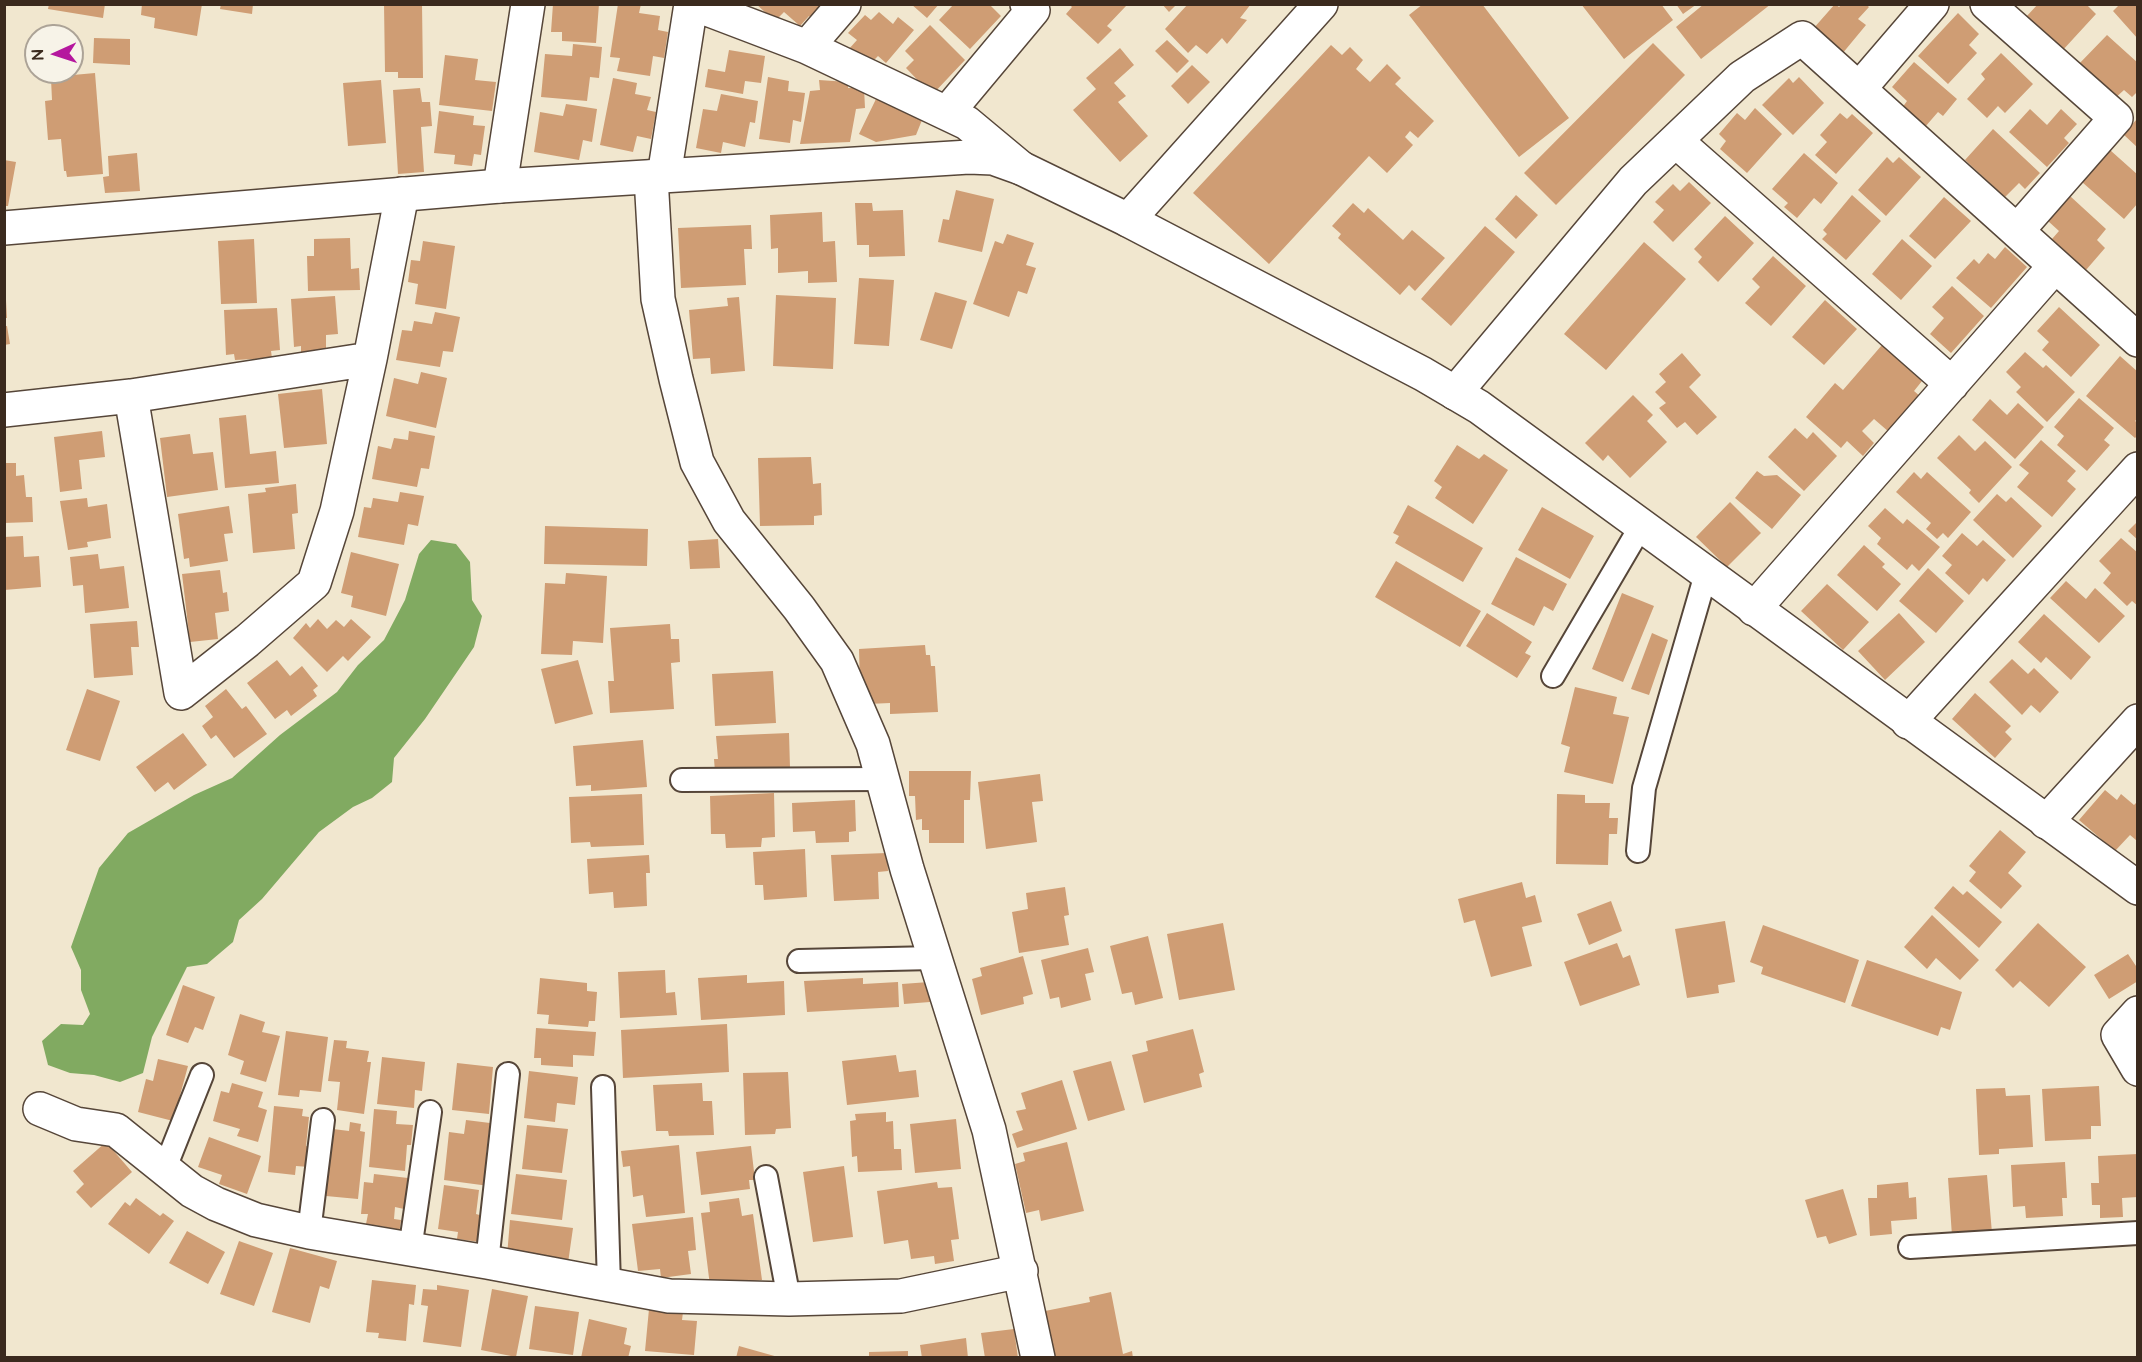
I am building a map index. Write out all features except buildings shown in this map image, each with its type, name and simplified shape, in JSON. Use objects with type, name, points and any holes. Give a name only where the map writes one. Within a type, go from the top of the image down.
[{"type":"street","points":[[500,186],[528,4]]},
{"type":"street","points":[[1021,168],[967,123],[947,113],[807,47],[692,4],[657,176],[658,299],[697,462],[729,521],[799,608],[837,661],[873,744],[934,958],[989,1130],[1038,1358]]},
{"type":"street","points":[[807,47],[844,4]]},
{"type":"street","points":[[947,113],[1033,10],[1027,4]]},
{"type":"street","points":[[1859,89],[1932,4]]},
{"type":"street","points":[[1987,4],[2116,118],[2017,231]]},
{"type":"street","points":[[1128,220],[1314,7]]},
{"type":"street","points":[[1455,393],[1634,181],[1742,77],[1802,38],[2138,340]]},
{"type":"street","points":[[1676,141],[1952,384]]},
{"type":"street","points":[[4,228],[500,186],[969,156],[993,158],[1021,168],[1128,220],[1423,374],[1479,407],[2138,888]]},
{"type":"street","points":[[131,396],[181,693],[247,641],[314,583],[337,511],[402,194]]},
{"type":"street","points":[[1754,609],[2055,266]]},
{"type":"street","points":[[4,410],[131,396],[370,359]]},
{"type":"street","points":[[1908,722],[2138,468]]},
{"type":"street","points":[[2046,822],[2138,721]]},
{"type":"street","points":[[2138,1013],[2118,1035],[2138,1069]]},
{"type":"street","points":[[40,1109],[76,1124],[116,1130],[192,1191],[216,1204],[256,1220],[309,1232],[669,1296],[789,1299],[901,1296],[1021,1271]]},
{"type":"lane","points":[[1553,676],[1641,526]]},
{"type":"lane","points":[[1638,851],[1644,788],[1706,574]]},
{"type":"lane","points":[[681,780],[882,779]]},
{"type":"lane","points":[[799,961],[934,958]]},
{"type":"lane","points":[[487,1262],[508,1074]]},
{"type":"lane","points":[[165,1168],[202,1075]]},
{"type":"lane","points":[[603,1087],[609,1285]]},
{"type":"lane","points":[[410,1250],[430,1112]]},
{"type":"lane","points":[[309,1232],[323,1120]]},
{"type":"lane","points":[[766,1177],[789,1299]]},
{"type":"lane","points":[[1910,1247],[2138,1233]]},
{"type":"green space","points":[[431,540],[456,544],[470,562],[472,600],[482,616],[474,647],[425,719],[394,758],[392,782],[372,798],[353,807],[319,832],[262,899],[239,920],[233,942],[207,964],[187,967],[152,1037],[143,1073],[120,1082],[94,1075],[70,1073],[48,1065],[42,1041],[61,1024],[83,1025],[90,1014],[81,990],[81,970],[71,947],[99,868],[128,833],[194,795],[232,778],[280,735],[337,692],[358,665],[384,640],[405,600],[419,554]]}]
